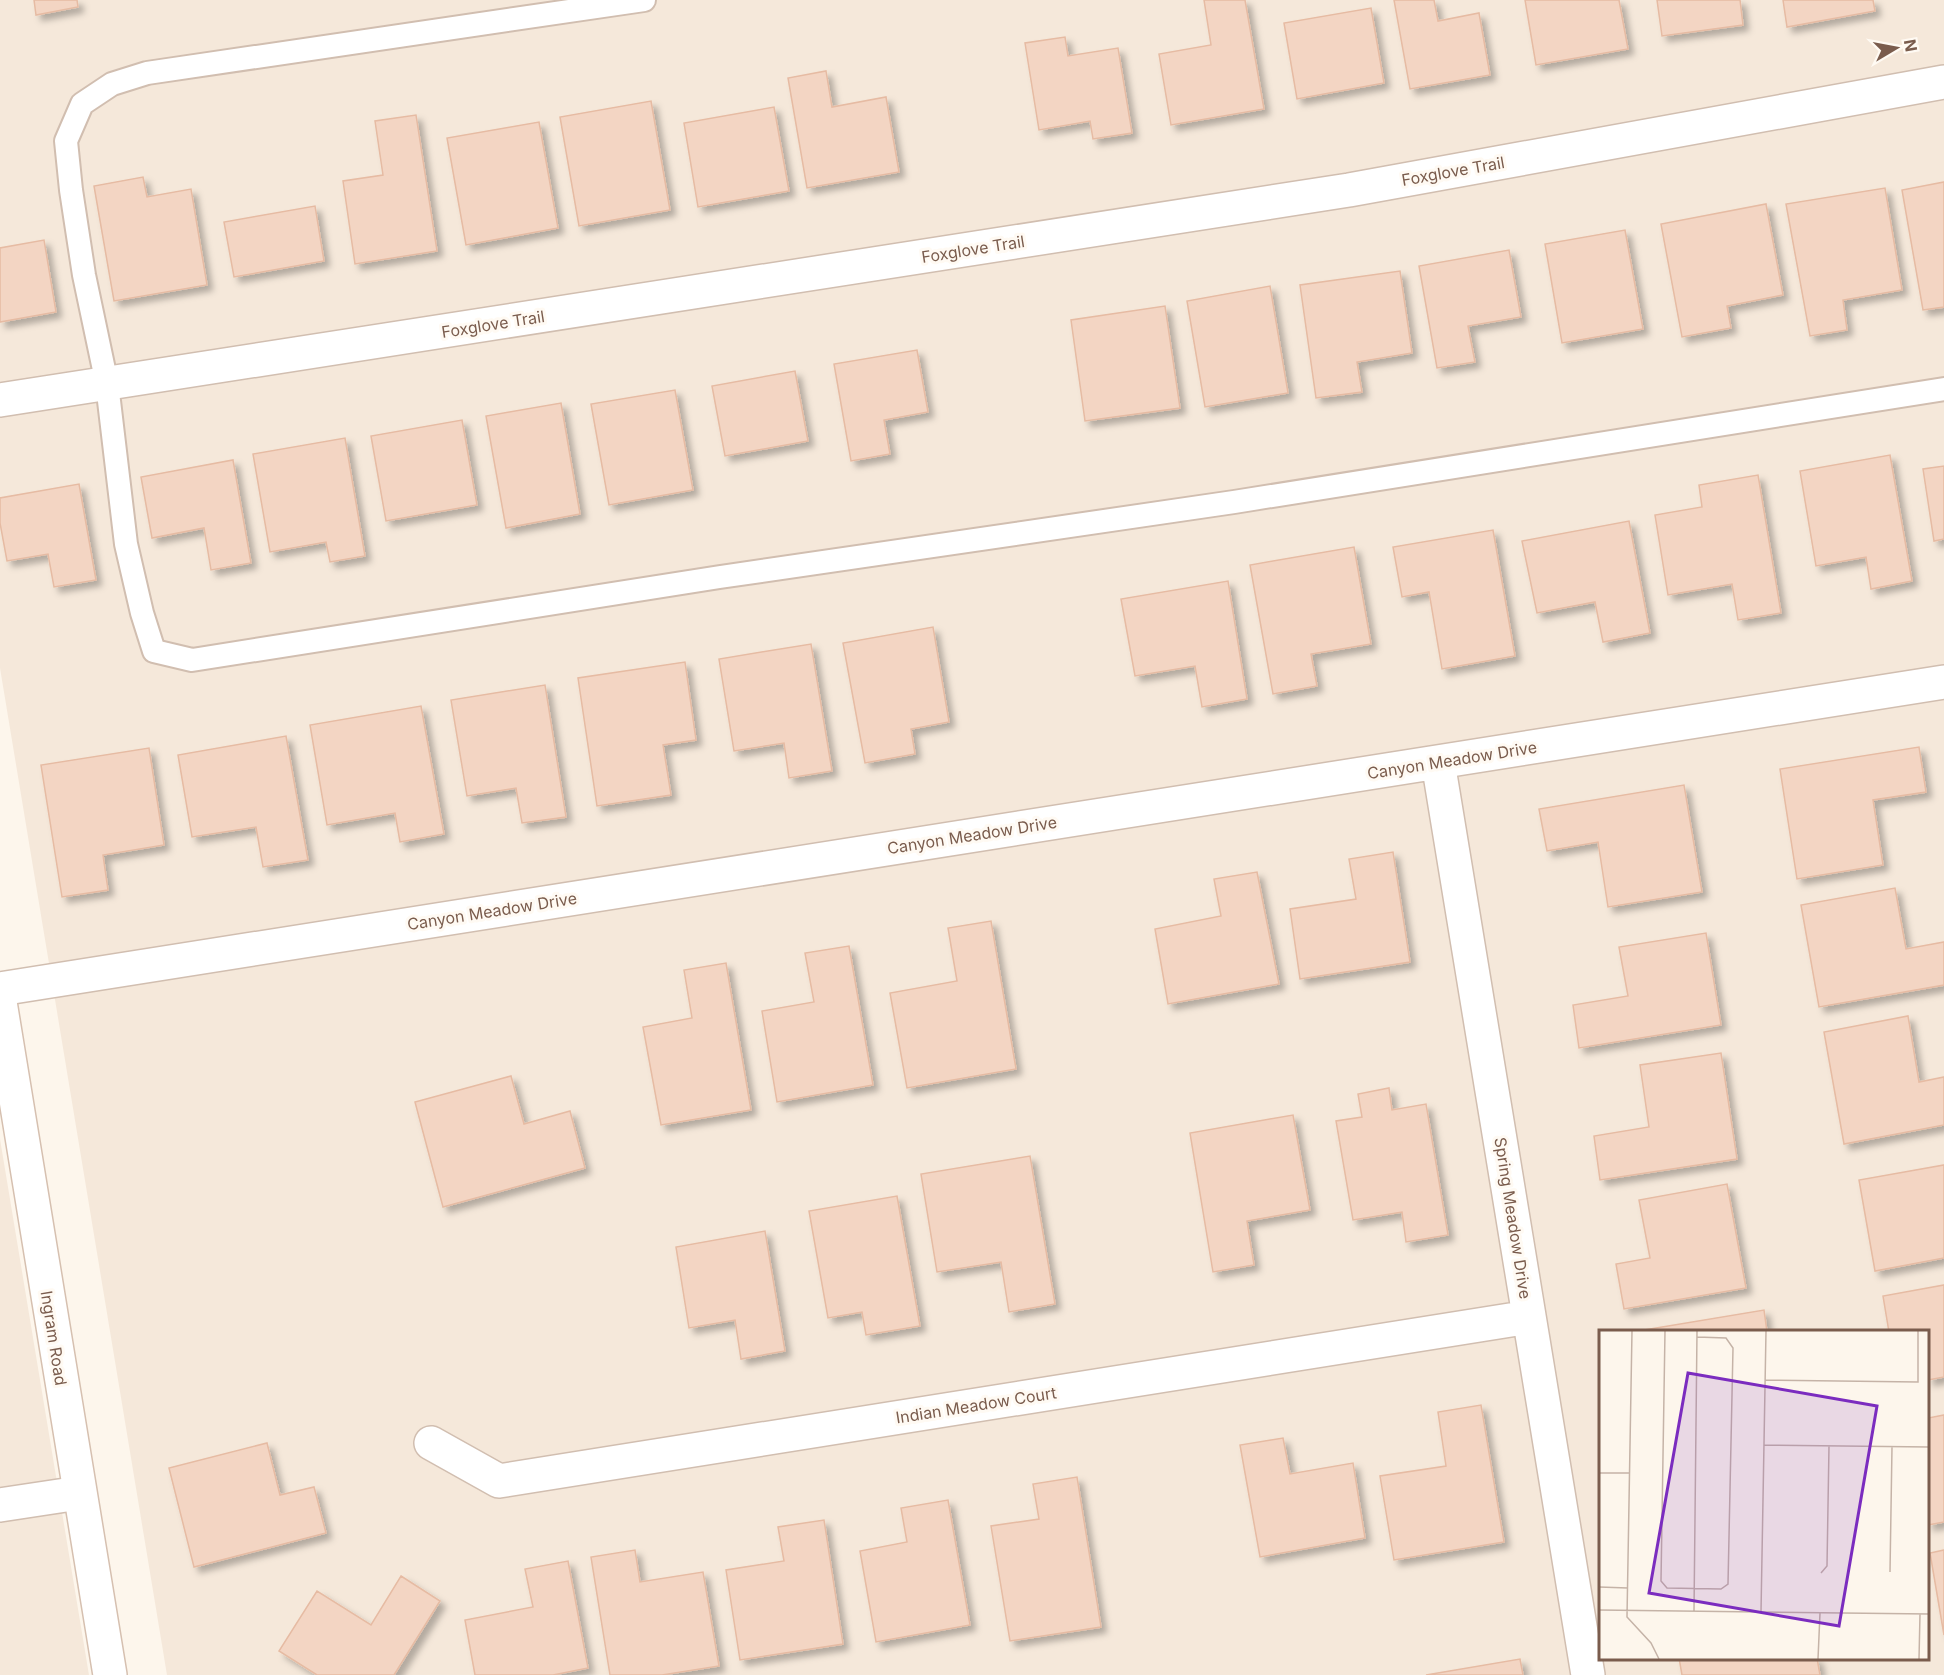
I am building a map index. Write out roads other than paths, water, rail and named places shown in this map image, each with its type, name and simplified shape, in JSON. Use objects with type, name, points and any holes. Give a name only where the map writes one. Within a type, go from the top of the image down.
[{"type":"street","name":"Foxglove Trail","points":[[0,400],[1349,190],[1944,82]]},
{"type":"street","name":"Canyon Meadow Drive","points":[[0,988],[1944,682]]},
{"type":"street","name":"Spring Meadow Drive","points":[[1438,762],[1588,1675]]},
{"type":"street","name":"Ingram Road","points":[[0,1002],[110,1675]]},
{"type":"street","name":"Indian Meadow Court","points":[[431,1443],[499,1481],[1529,1317]]},
{"type":"street","points":[[0,1505],[79,1493]]},
{"type":"lane","points":[[644,0],[147,73],[112,84],[82,104],[66,141],[71,190],[84,275],[107,384],[126,544],[142,613],[154,651],[192,660],[720,577],[1258,499],[1944,389]]}]
